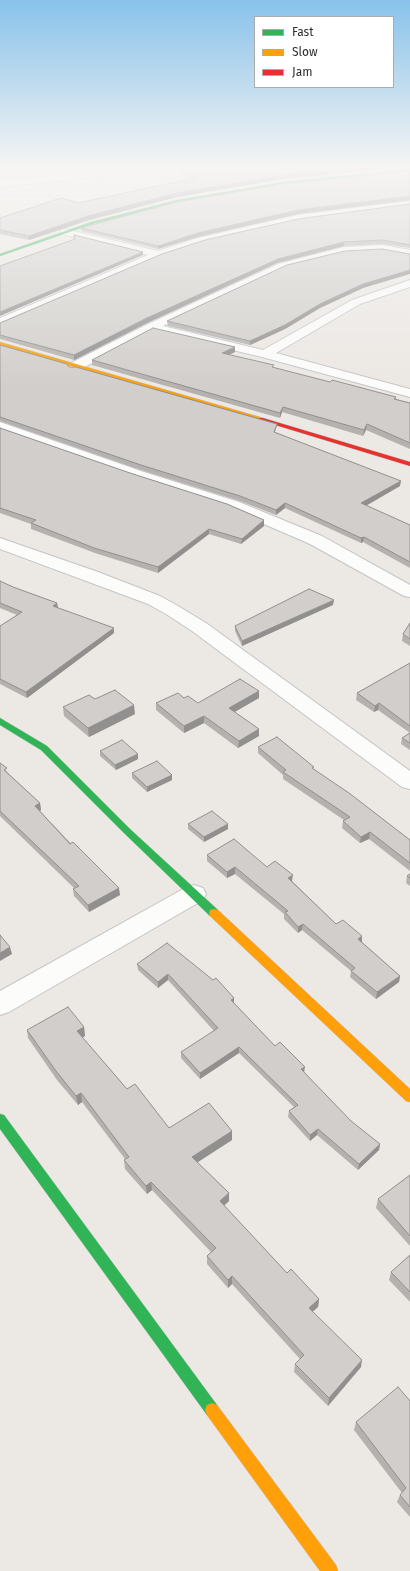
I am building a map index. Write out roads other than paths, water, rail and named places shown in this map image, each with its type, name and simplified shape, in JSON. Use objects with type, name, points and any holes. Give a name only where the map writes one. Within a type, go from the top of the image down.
[{"type":"street","points":[[0,255],[39,241]]},
{"type":"street","points":[[104,241],[158,254]]},
{"type":"street","points":[[0,322],[158,254],[198,241]]},
{"type":"street","points":[[405,241],[410,253]]},
{"type":"street","points":[[74,367],[152,327],[282,266],[344,250],[382,248],[410,253]]},
{"type":"street","points":[[265,354],[356,302],[410,283]]},
{"type":"street","points":[[152,327],[265,354],[410,393]]},
{"type":"street","points":[[0,344],[74,367],[338,441],[410,464]]},
{"type":"street","points":[[0,426],[136,474],[233,505],[316,540],[410,592]]},
{"type":"street","points":[[0,543],[133,592],[172,610],[199,627],[410,782]]},
{"type":"street","points":[[0,721],[44,748],[127,831],[410,1097]]},
{"type":"street","points":[[0,1004],[194,894]]},
{"type":"street","points":[[1,1124],[330,1571]]}]
